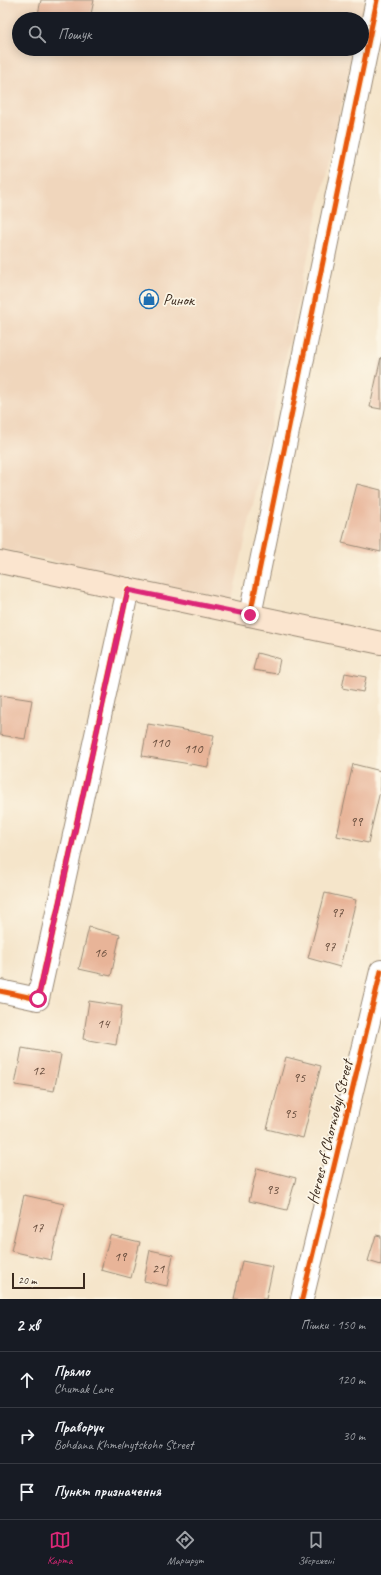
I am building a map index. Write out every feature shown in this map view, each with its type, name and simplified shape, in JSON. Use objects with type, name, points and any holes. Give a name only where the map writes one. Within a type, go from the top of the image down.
[{"type":"street","points":[[369,39],[377,0]]},
{"type":"street","points":[[250,615],[365,56]]},
{"type":"street","points":[[0,562],[381,643]]},
{"type":"street","points":[[0,991],[38,999],[128,590]]},
{"type":"street","name":"Heroes of Chornobyl Street","points":[[302,1299],[381,971]]},
{"type":"shaded area","name":"Ринок","points":[[0,0],[365,0],[362,12],[12,12],[12,56],[352,56],[232,600],[0,549]]},
{"type":"building","points":[[41,0],[94,0],[91,12],[38,12]]},
{"type":"building","points":[[381,357],[381,409],[370,407]]},
{"type":"building","points":[[357,484],[381,490],[381,552],[342,543]]},
{"type":"building","points":[[257,653],[280,659],[277,674],[253,670]]},
{"type":"building","points":[[345,673],[366,677],[363,692],[342,688]]},
{"type":"building","points":[[0,695],[32,700],[25,739],[0,735]]},
{"type":"building","points":[[148,724],[214,735],[208,767],[142,756]]},
{"type":"building","points":[[353,764],[381,771],[381,787],[368,843],[337,836]]},
{"type":"building","points":[[325,893],[356,900],[340,967],[308,958]]},
{"type":"building","points":[[89,927],[120,935],[111,976],[79,969]]},
{"type":"building","points":[[89,1001],[122,1006],[116,1045],[83,1039]]},
{"type":"building","points":[[22,1048],[61,1055],[54,1091],[15,1085]]},
{"type":"building","points":[[286,1057],[321,1066],[303,1138],[267,1129]]},
{"type":"building","points":[[257,1168],[296,1178],[287,1210],[249,1201]]},
{"type":"building","points":[[24,1195],[64,1204],[51,1260],[11,1251]]},
{"type":"building","points":[[110,1235],[140,1242],[131,1278],[101,1270]]},
{"type":"building","points":[[376,1235],[381,1236],[381,1265],[368,1261]]},
{"type":"building","points":[[150,1250],[173,1255],[167,1286],[144,1281]]},
{"type":"building","points":[[242,1261],[273,1267],[266,1299],[234,1299]]},
{"type":"cycle path","points":[[369,39],[377,0]]},
{"type":"cycle path","points":[[250,615],[365,56]]},
{"type":"cycle path","points":[[0,991],[38,999],[128,589]]},
{"type":"cycle path","points":[[302,1299],[381,971]]},
{"type":"place","name":"Ринок","points":[[149,299]]},
{"type":"route","points":[[38,999],[128,590],[250,615]]}]
